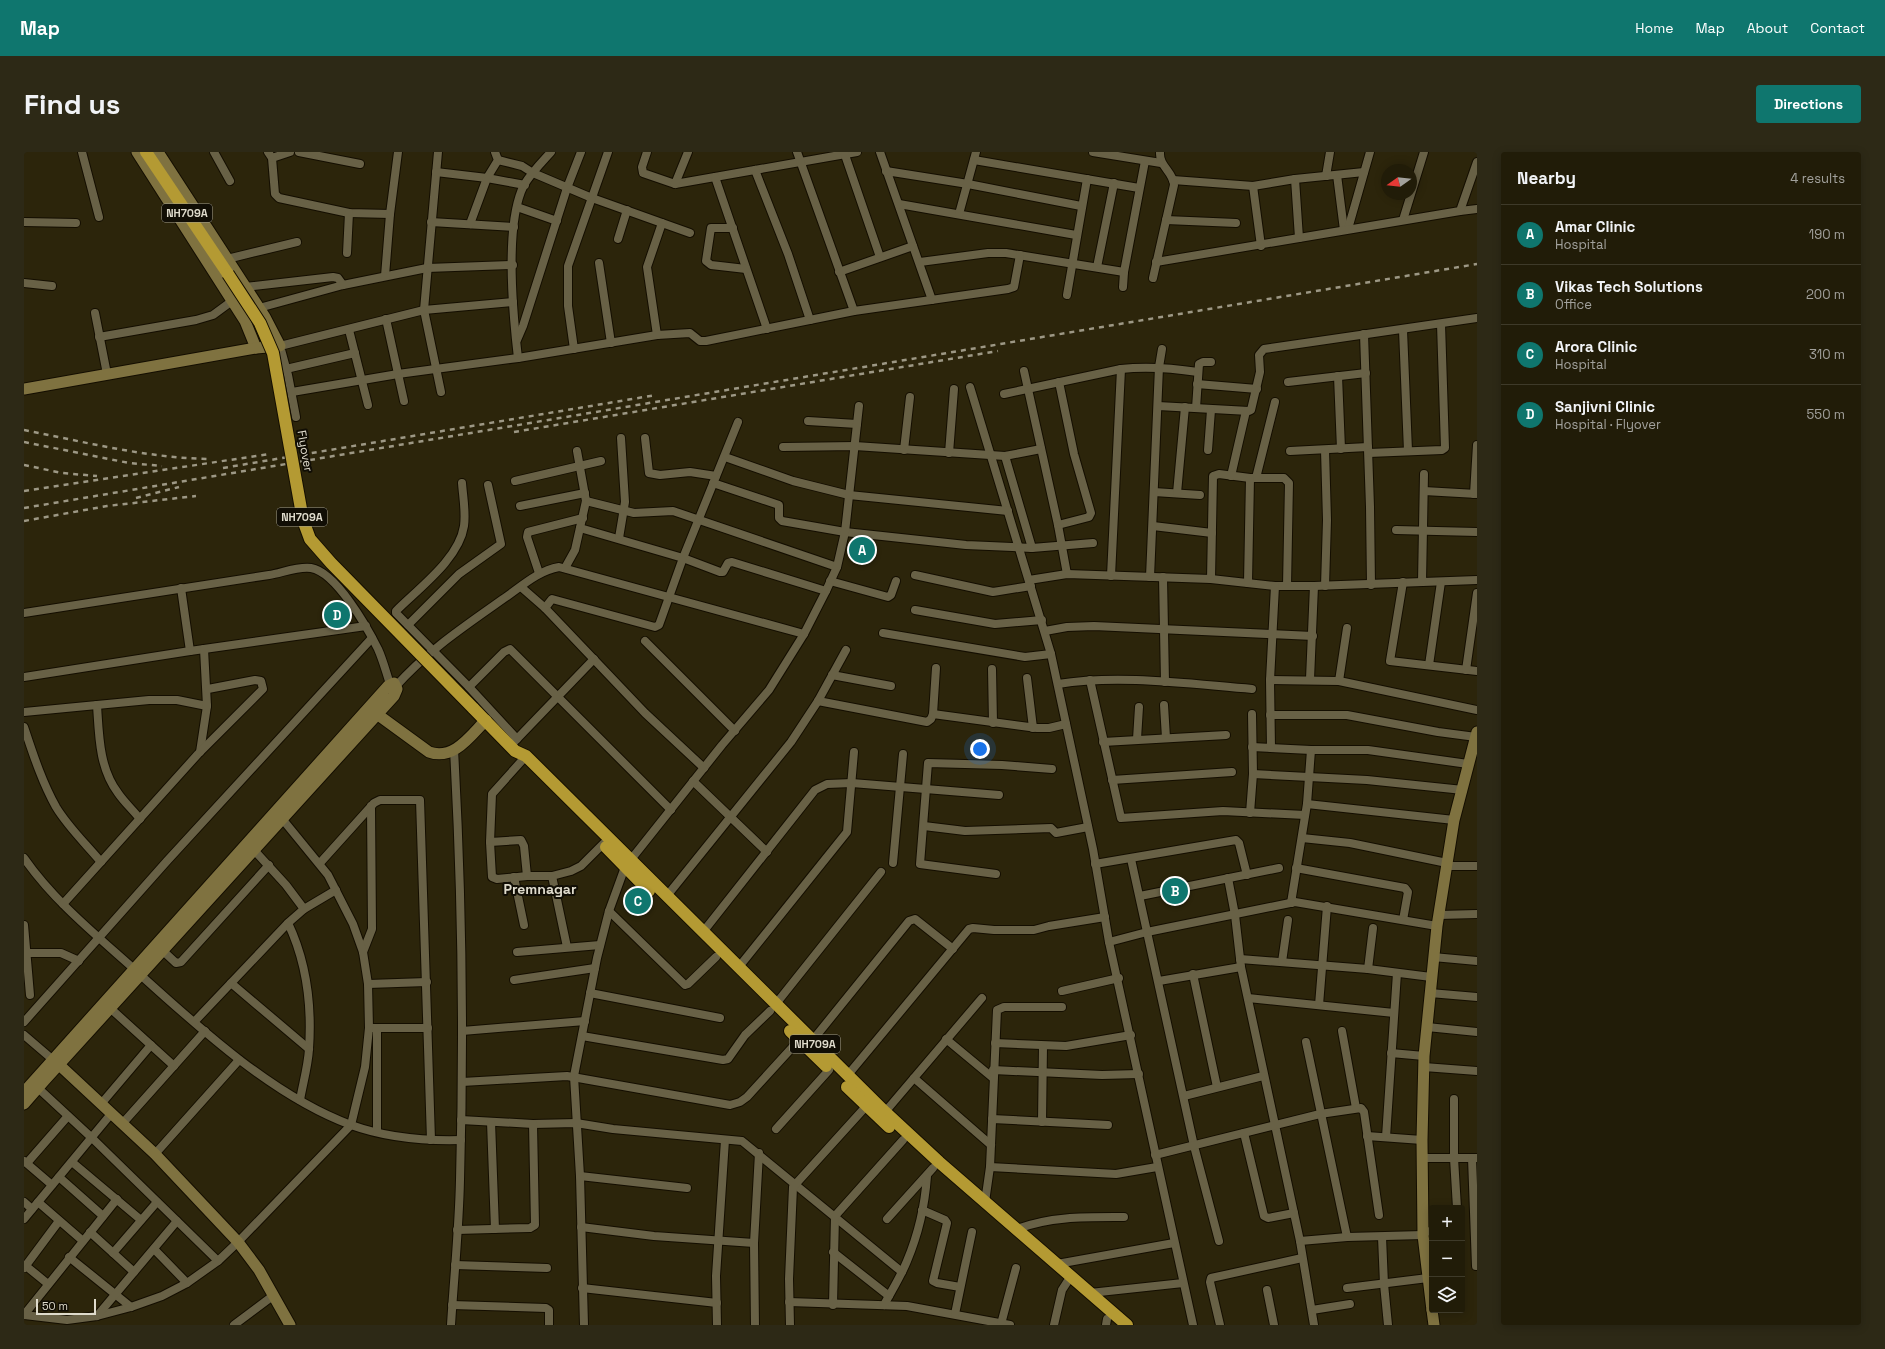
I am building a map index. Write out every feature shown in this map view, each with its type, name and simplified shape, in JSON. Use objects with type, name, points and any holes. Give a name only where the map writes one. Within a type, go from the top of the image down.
[{"type":"highway","name":"Flyover","points":[[146,152],[263,329],[273,353],[303,520],[310,539],[331,563],[486,720]]},
{"type":"highway","name":"NH709A","points":[[486,720],[627,863],[716,957],[772,1008],[812,1041],[847,1076],[930,1172],[1068,1279],[1090,1293],[1127,1325]]},
{"type":"highway","name":"NH709A","points":[[517,750],[603,844],[666,897],[703,932],[738,968],[799,1040],[829,1070],[869,1103],[884,1112],[1057,1264],[1068,1279],[1109,1323]]},
{"type":"street","points":[[82,152],[99,217]]},
{"type":"street","points":[[137,152],[245,321],[256,348]]},
{"type":"street","points":[[158,152],[259,308],[280,346],[292,392],[296,417]]},
{"type":"street","points":[[214,152],[230,181]]},
{"type":"street","points":[[290,152],[270,155],[276,194],[279,198],[349,213],[390,214]]},
{"type":"street","points":[[302,152],[360,164]]},
{"type":"street","points":[[385,276],[390,214],[398,152]]},
{"type":"street","points":[[438,152],[424,310],[441,392]]},
{"type":"street","points":[[518,358],[513,302],[514,227],[517,207],[525,185],[551,152]]},
{"type":"street","points":[[516,340],[523,326],[567,188],[581,152]]},
{"type":"street","points":[[574,349],[568,306],[567,275],[572,251],[608,152]]},
{"type":"street","points":[[647,152],[642,167],[643,173],[675,184],[857,152]]},
{"type":"street","points":[[675,184],[688,152]]},
{"type":"street","points":[[797,152],[854,311]]},
{"type":"street","points":[[880,152],[920,262],[932,300]]},
{"type":"street","points":[[1093,152],[1161,163]]},
{"type":"street","points":[[1153,278],[1173,180],[1161,163],[1160,152]]},
{"type":"street","points":[[1326,176],[1330,152]]},
{"type":"street","points":[[1346,229],[1370,152]]},
{"type":"street","points":[[1403,220],[1424,152]]},
{"type":"street","points":[[845,155],[880,257]]},
{"type":"street","points":[[470,224],[497,156],[592,198],[690,233]]},
{"type":"street","points":[[959,214],[975,156],[1139,188]]},
{"type":"street","points":[[1123,287],[1124,272],[1144,161]]},
{"type":"street","points":[[1460,211],[1477,162]]},
{"type":"street","points":[[755,170],[788,254],[810,320]]},
{"type":"street","points":[[886,171],[968,184],[1081,206]]},
{"type":"street","points":[[436,172],[487,178],[525,185]]},
{"type":"street","points":[[1173,180],[1253,186],[1295,179],[1364,172]]},
{"type":"street","points":[[1337,175],[1346,229]]},
{"type":"street","points":[[715,177],[767,329]]},
{"type":"street","points":[[1067,295],[1071,262],[1087,179]]},
{"type":"street","points":[[1295,179],[1300,238]]},
{"type":"street","points":[[1097,267],[1114,183]]},
{"type":"street","points":[[1253,186],[1261,246]]},
{"type":"street","points":[[899,204],[1076,235]]},
{"type":"street","points":[[517,207],[557,222]]},
{"type":"street","points":[[1156,262],[1261,246],[1346,229],[1477,209]]},
{"type":"street","points":[[618,239],[627,210]]},
{"type":"street","points":[[347,253],[349,213]]},
{"type":"street","points":[[1166,220],[1236,223]]},
{"type":"street","points":[[24,222],[76,223]]},
{"type":"street","points":[[431,222],[514,227]]},
{"type":"street","points":[[657,335],[647,268],[662,223]]},
{"type":"street","points":[[733,228],[711,228],[706,261],[711,265],[746,269]]},
{"type":"street","points":[[227,259],[297,242]]},
{"type":"street","points":[[839,272],[913,246]]},
{"type":"street","points":[[920,262],[988,253],[1020,255],[1071,262],[1124,272]]},
{"type":"street","points":[[292,392],[436,368],[518,358],[657,335],[690,333],[700,341],[706,341],[854,311],[1012,288],[1014,287],[1020,255]]},
{"type":"street","points":[[599,263],[610,343]]},
{"type":"street","points":[[259,308],[343,285],[427,268],[513,265]]},
{"type":"street","points":[[245,287],[336,277],[343,285]]},
{"type":"street","points":[[24,283],[52,286]]},
{"type":"street","points":[[99,337],[196,320],[213,315],[232,301]]},
{"type":"street","points":[[24,389],[256,348],[280,346],[349,330],[424,310],[513,302]]},
{"type":"street","points":[[95,313],[107,374]]},
{"type":"street","points":[[1158,406],[1211,410],[1251,410],[1260,372],[1259,355],[1264,349],[1364,334],[1403,330],[1477,318]]},
{"type":"street","points":[[386,319],[404,401]]},
{"type":"street","points":[[1290,451],[1342,449],[1408,451],[1442,450],[1445,446],[1441,324]]},
{"type":"street","points":[[349,330],[368,405]]},
{"type":"street","points":[[1403,330],[1408,451]]},
{"type":"street","points":[[1364,334],[1368,450],[1370,585]]},
{"type":"street","points":[[1150,577],[1159,367],[1162,349]]},
{"type":"street","points":[[286,369],[355,353]]},
{"type":"street","points":[[1196,408],[1200,363],[1211,362]]},
{"type":"street","points":[[1004,394],[1121,369],[1159,367],[1198,372]]},
{"type":"street","points":[[1111,576],[1121,369]]},
{"type":"street","points":[[1024,371],[1058,525],[1067,574]]},
{"type":"street","points":[[1288,382],[1366,373]]},
{"type":"street","points":[[1338,376],[1342,449]]},
{"type":"street","points":[[1058,525],[1089,517],[1091,513],[1074,454],[1059,382]]},
{"type":"street","points":[[1197,384],[1257,389]]},
{"type":"street","points":[[970,387],[990,456],[1042,620],[1051,654],[1088,827],[1109,942],[1119,978],[1157,1167],[1193,1325]]},
{"type":"street","points":[[949,453],[954,389]]},
{"type":"street","points":[[904,450],[910,397]]},
{"type":"street","points":[[1248,583],[1253,478],[1275,402]]},
{"type":"street","points":[[584,1325],[580,1227],[580,1176],[574,1076],[595,968],[609,911],[627,863],[769,690],[804,634],[826,591],[837,567],[845,532],[859,406]]},
{"type":"street","points":[[1177,493],[1186,407]]},
{"type":"street","points":[[1208,450],[1211,410]]},
{"type":"street","points":[[1231,476],[1246,411]]},
{"type":"street","points":[[808,421],[857,424]]},
{"type":"street","points":[[545,608],[552,600],[656,627],[659,625],[682,558],[725,457],[738,422]]},
{"type":"street","points":[[619,538],[625,512],[621,438]]},
{"type":"street","points":[[645,438],[648,473],[660,475],[690,472],[715,479],[779,505],[779,518],[782,520],[845,532],[966,545],[1032,548],[1093,543]]},
{"type":"street","points":[[1424,491],[1476,494],[1477,445]]},
{"type":"street","points":[[783,447],[855,446],[990,456],[1005,456],[1041,449]]},
{"type":"street","points":[[1325,450],[1327,520],[1325,586]]},
{"type":"street","points":[[565,568],[575,550],[583,518],[586,497],[577,451]]},
{"type":"street","points":[[1005,456],[1032,548]]},
{"type":"street","points":[[725,457],[793,481],[849,495],[1008,511]]},
{"type":"street","points":[[515,481],[601,461]]},
{"type":"street","points":[[1211,579],[1213,476],[1219,474],[1253,478],[1284,478],[1288,480],[1287,586]]},
{"type":"street","points":[[1422,582],[1424,474]]},
{"type":"street","points":[[462,483],[464,519],[461,535],[452,555],[396,611],[396,614],[469,687],[517,750]]},
{"type":"street","points":[[408,625],[459,574],[501,544],[488,485]]},
{"type":"street","points":[[1154,492],[1200,495]]},
{"type":"street","points":[[520,506],[586,497],[625,512],[641,513],[673,511],[837,567]]},
{"type":"street","points":[[539,573],[527,537],[528,532],[583,518]]},
{"type":"street","points":[[1152,526],[1212,533]]},
{"type":"street","points":[[580,528],[619,538],[720,572],[723,572],[728,563],[732,562],[826,591]]},
{"type":"street","points":[[1396,530],[1477,532]]},
{"type":"street","points":[[24,613],[269,575],[305,567],[312,568],[327,576],[339,589],[366,626],[378,649],[393,685]]},
{"type":"street","points":[[24,1104],[38,1088],[55,1061],[279,815],[372,711],[393,685],[432,650],[539,573],[555,568],[565,568],[804,634]]},
{"type":"street","points":[[915,575],[993,592],[1067,574],[1211,579],[1275,586],[1370,585],[1403,582],[1477,580]]},
{"type":"street","points":[[1163,577],[1166,682]]},
{"type":"street","points":[[830,582],[888,597],[891,595],[896,581]]},
{"type":"street","points":[[1403,582],[1390,660],[1393,662],[1477,671]]},
{"type":"street","points":[[1429,665],[1441,582]]},
{"type":"street","points":[[1270,748],[1270,680],[1275,586]]},
{"type":"street","points":[[1310,680],[1314,586]]},
{"type":"street","points":[[521,587],[545,608],[645,713],[704,768]]},
{"type":"street","points":[[181,588],[190,651]]},
{"type":"street","points":[[1466,670],[1477,594]]},
{"type":"street","points":[[915,610],[995,624],[1042,620]]},
{"type":"street","points":[[24,677],[190,651],[366,626]]},
{"type":"street","points":[[1045,631],[1067,627],[1094,626],[1313,636]]},
{"type":"street","points":[[1339,681],[1347,628]]},
{"type":"street","points":[[883,633],[1025,657],[1051,654]]},
{"type":"street","points":[[24,1022],[167,860],[372,638]]},
{"type":"street","points":[[645,641],[735,731]]},
{"type":"street","points":[[199,752],[207,706],[208,689],[204,649]]},
{"type":"street","points":[[469,687],[504,652],[510,649],[671,810]]},
{"type":"street","points":[[666,897],[731,819],[791,742],[818,701],[846,650]]},
{"type":"street","points":[[594,659],[558,697],[517,750],[492,794],[490,842],[492,877],[498,879],[528,876],[552,876],[571,872],[581,866],[603,844]]},
{"type":"street","points":[[818,701],[925,722],[931,719],[933,714],[936,668]]},
{"type":"street","points":[[992,669],[993,723]]},
{"type":"street","points":[[832,676],[891,686]]},
{"type":"street","points":[[1027,678],[1033,728]]},
{"type":"street","points":[[63,904],[199,752],[263,689],[263,685],[261,681],[255,680],[208,689]]},
{"type":"street","points":[[1090,680],[1118,812],[1122,818],[1210,812],[1305,816]]},
{"type":"street","points":[[1058,684],[1090,680],[1166,682],[1252,689]]},
{"type":"street","points":[[1270,680],[1339,681],[1477,710]]},
{"type":"street","points":[[24,712],[97,704],[164,700],[177,700],[207,706]]},
{"type":"street","points":[[97,704],[99,742],[103,761],[110,780],[118,793],[140,819]]},
{"type":"street","points":[[1164,706],[1166,738]]},
{"type":"street","points":[[1137,739],[1139,707]]},
{"type":"street","points":[[372,711],[429,752],[444,755],[454,750],[486,720]]},
{"type":"street","points":[[933,714],[1033,728],[1049,728],[1066,724]]},
{"type":"street","points":[[1250,813],[1253,774],[1252,714]]},
{"type":"street","points":[[1270,714],[1348,715],[1438,732],[1476,734],[1474,752],[1468,764],[1463,790],[1454,820],[1438,920],[1431,977],[1424,1062],[1422,1140],[1429,1286]]},
{"type":"street","points":[[24,727],[38,769],[56,807],[101,862]]},
{"type":"street","points":[[1103,742],[1226,735]]},
{"type":"street","points":[[1252,747],[1311,750],[1368,750],[1468,764]]},
{"type":"street","points":[[451,1325],[457,1230],[462,1082],[459,836],[454,750]]},
{"type":"street","points":[[1291,903],[1307,804],[1311,750]]},
{"type":"street","points":[[738,968],[845,836],[848,829],[854,752]]},
{"type":"street","points":[[892,863],[898,788],[903,754]]},
{"type":"street","points":[[996,874],[922,865],[919,861],[924,826],[928,764],[930,762],[1052,769]]},
{"type":"street","points":[[1112,780],[1232,772]]},
{"type":"street","points":[[1253,774],[1367,780],[1463,790]]},
{"type":"street","points":[[693,781],[767,852]]},
{"type":"street","points":[[703,932],[819,786],[827,784],[852,783],[898,788],[999,795]]},
{"type":"street","points":[[320,863],[371,806],[380,800],[418,799],[421,801],[431,1140]]},
{"type":"street","points":[[1307,804],[1454,820]]},
{"type":"street","points":[[363,952],[372,929],[371,806]]},
{"type":"street","points":[[24,1092],[110,1008],[137,971],[162,950],[254,850],[279,815]]},
{"type":"street","points":[[279,815],[320,863],[336,890],[353,924],[363,952],[373,1028],[377,1132]]},
{"type":"street","points":[[924,826],[965,831],[1049,828],[1056,833],[1088,827]]},
{"type":"street","points":[[1302,838],[1350,843],[1447,864],[1477,866]]},
{"type":"street","points":[[490,842],[521,840],[524,846],[528,876]]},
{"type":"street","points":[[1095,864],[1236,840],[1239,843],[1247,875]]},
{"type":"street","points":[[254,850],[269,865],[304,909]]},
{"type":"street","points":[[24,858],[44,884],[63,904],[99,938],[205,1031],[239,1060],[300,1100],[351,1125],[395,1137],[431,1140],[461,1140]]},
{"type":"street","points":[[1131,859],[1194,1146],[1219,1241]]},
{"type":"street","points":[[162,950],[176,963],[181,962],[269,865]]},
{"type":"street","points":[[1140,896],[1279,868]]},
{"type":"street","points":[[1296,868],[1405,888],[1408,892],[1403,920]]},
{"type":"street","points":[[582,1036],[724,1060],[730,1057],[745,1034],[772,1008],[881,872]]},
{"type":"street","points":[[552,876],[567,947]]},
{"type":"street","points":[[514,877],[524,925]]},
{"type":"street","points":[[1228,878],[1235,915],[1241,963],[1263,1076],[1300,1242],[1314,1325]]},
{"type":"street","points":[[195,1022],[288,923],[304,909],[336,890]]},
{"type":"street","points":[[1109,942],[1147,932],[1299,902],[1403,920],[1438,920],[1477,914]]},
{"type":"street","points":[[1319,1005],[1321,965],[1327,906]]},
{"type":"street","points":[[609,911],[683,984],[688,984],[716,957]]},
{"type":"street","points":[[847,1076],[970,928],[1034,930],[1049,926],[1105,917]]},
{"type":"street","points":[[812,1041],[909,921],[915,919],[953,949]]},
{"type":"street","points":[[1282,962],[1288,920]]},
{"type":"street","points":[[288,923],[298,944],[307,979],[309,1049],[300,1100]]},
{"type":"street","points":[[24,925],[27,995],[40,1004]]},
{"type":"street","points":[[1368,970],[1373,928]]},
{"type":"street","points":[[517,952],[600,945]]},
{"type":"street","points":[[25,953],[61,953],[79,961]]},
{"type":"street","points":[[1433,957],[1477,961]]},
{"type":"street","points":[[1159,981],[1241,963],[1282,962],[1431,977]]},
{"type":"street","points":[[514,980],[595,968]]},
{"type":"street","points":[[1386,1137],[1397,973]]},
{"type":"street","points":[[1193,974],[1216,1087]]},
{"type":"street","points":[[1062,991],[1119,978]]},
{"type":"street","points":[[368,984],[427,982]]},
{"type":"street","points":[[231,983],[309,1049]]},
{"type":"street","points":[[590,993],[720,1018]]},
{"type":"street","points":[[1430,993],[1477,997]]},
{"type":"street","points":[[884,1112],[946,1038],[982,998]]},
{"type":"street","points":[[1248,998],[1394,1013]]},
{"type":"street","points":[[985,1202],[990,1167],[994,1043],[998,1008],[1062,1007]]},
{"type":"street","points":[[110,1008],[174,1066]]},
{"type":"street","points":[[462,1031],[585,1021]]},
{"type":"street","points":[[1427,1027],[1477,1032]]},
{"type":"street","points":[[373,1028],[428,1028]]},
{"type":"street","points":[[117,1199],[24,1315],[67,1322],[131,1307],[162,1296],[187,1284],[218,1261],[351,1125],[373,1028]]},
{"type":"street","points":[[122,1124],[205,1031]]},
{"type":"street","points":[[1342,1031],[1356,1108]]},
{"type":"street","points":[[24,1035],[55,1061],[155,1154],[238,1242],[259,1270],[290,1325]]},
{"type":"street","points":[[994,1043],[1043,1046],[1079,1045],[1131,1035]]},
{"type":"street","points":[[946,1038],[993,1074],[1043,1072],[1139,1074]]},
{"type":"street","points":[[462,1082],[560,1075],[574,1076],[730,1105],[740,1102],[747,1097],[799,1040]]},
{"type":"street","points":[[1306,1042],[1347,1237]]},
{"type":"street","points":[[101,1104],[151,1045]]},
{"type":"street","points":[[1042,1122],[1043,1046]]},
{"type":"street","points":[[1391,1053],[1424,1062],[1477,1071]]},
{"type":"street","points":[[155,1154],[239,1060]]},
{"type":"street","points":[[776,1128],[829,1070]]},
{"type":"street","points":[[1184,1096],[1263,1076]]},
{"type":"street","points":[[914,1078],[991,1145]]},
{"type":"street","points":[[38,1088],[92,1138],[218,1261]]},
{"type":"street","points":[[1454,1099],[1454,1158],[1457,1205]]},
{"type":"street","points":[[790,1325],[791,1197],[794,1184],[869,1103]]},
{"type":"street","points":[[1155,1155],[1320,1114],[1356,1108],[1363,1110],[1379,1215]]},
{"type":"street","points":[[24,1220],[112,1114]]},
{"type":"street","points":[[52,1185],[26,1162],[68,1116]]},
{"type":"street","points":[[992,1119],[1108,1125]]},
{"type":"street","points":[[461,1120],[533,1124],[576,1123],[613,1129],[742,1141],[902,1272]]},
{"type":"street","points":[[491,1122],[495,1229]]},
{"type":"street","points":[[457,1230],[530,1228],[535,1225],[533,1124]]},
{"type":"street","points":[[1244,1133],[1264,1216],[1268,1218],[1294,1214]]},
{"type":"street","points":[[1367,1136],[1422,1140]]},
{"type":"street","points":[[717,1325],[718,1241],[725,1140]]},
{"type":"street","points":[[833,1304],[835,1216],[903,1140]]},
{"type":"street","points":[[755,1325],[754,1243],[759,1154]]},
{"type":"street","points":[[1422,1158],[1474,1158],[1476,1266]]},
{"type":"street","points":[[72,1162],[141,1220]]},
{"type":"street","points":[[990,1167],[1116,1174],[1157,1167]]},
{"type":"street","points":[[884,1305],[902,1272],[912,1248],[930,1172]]},
{"type":"street","points":[[887,1219],[930,1172]]},
{"type":"street","points":[[580,1176],[687,1188]]},
{"type":"street","points":[[59,1177],[103,1216]]},
{"type":"street","points":[[24,1202],[32,1209]]},
{"type":"street","points":[[38,1202],[83,1241]]},
{"type":"street","points":[[113,1253],[157,1202]]},
{"type":"street","points":[[922,1210],[945,1220],[947,1223],[933,1280],[937,1283],[960,1287]]},
{"type":"street","points":[[1016,1229],[1033,1223],[1052,1219],[1124,1217]]},
{"type":"street","points":[[48,1284],[25,1267],[60,1221]]},
{"type":"street","points":[[97,1316],[177,1221]]},
{"type":"street","points":[[580,1227],[718,1241],[754,1243]]},
{"type":"street","points":[[90,1232],[134,1272]]},
{"type":"street","points":[[955,1314],[972,1232]]},
{"type":"street","points":[[1300,1242],[1347,1237],[1382,1237],[1426,1233]]},
{"type":"street","points":[[1382,1237],[1384,1284],[1388,1325]]},
{"type":"street","points":[[1057,1264],[1174,1243]]},
{"type":"street","points":[[154,1248],[187,1284]]},
{"type":"street","points":[[834,1252],[889,1296]]},
{"type":"street","points":[[69,1258],[131,1307]]},
{"type":"street","points":[[1220,1325],[1210,1282],[1211,1278],[1302,1258]]},
{"type":"street","points":[[455,1265],[547,1268]]},
{"type":"street","points":[[789,1302],[907,1306],[1006,1324],[1016,1268]]},
{"type":"street","points":[[1347,1288],[1428,1278]]},
{"type":"street","points":[[1054,1325],[1068,1279]]},
{"type":"street","points":[[1090,1293],[1183,1283]]},
{"type":"street","points":[[582,1288],[717,1303]]},
{"type":"street","points":[[1267,1290],[1274,1325]]},
{"type":"street","points":[[234,1325],[274,1295]]},
{"type":"street","points":[[1312,1310],[1350,1304]]},
{"type":"street","points":[[452,1305],[546,1308],[548,1310],[549,1325]]},
{"type":"street","points":[[1432,1313],[1434,1325]]},
{"type":"railway","points":[[24,508],[1477,264]]},
{"type":"railway","points":[[514,432],[998,351]]},
{"type":"railway","points":[[223,468],[656,395]]},
{"type":"railway","points":[[24,430],[139,453],[209,459]]},
{"type":"railway","points":[[24,442],[129,463],[162,466]]},
{"type":"railway","points":[[24,491],[269,454]]},
{"type":"railway","points":[[24,465],[62,473],[97,476]]},
{"type":"railway","points":[[136,498],[179,487]]},
{"type":"railway","points":[[24,521],[107,506],[196,496]]},
{"type":"place","name":"Amar Clinic","points":[[862,550]]},
{"type":"place","name":"Sanjivni Clinic","points":[[337,615]]},
{"type":"place","name":"Vikas Tech Solutions","points":[[1175,891]]},
{"type":"place","name":"Arora Clinic","points":[[638,901]]},
{"type":"district","name":"Premnagar","points":[[540,889]]}]
